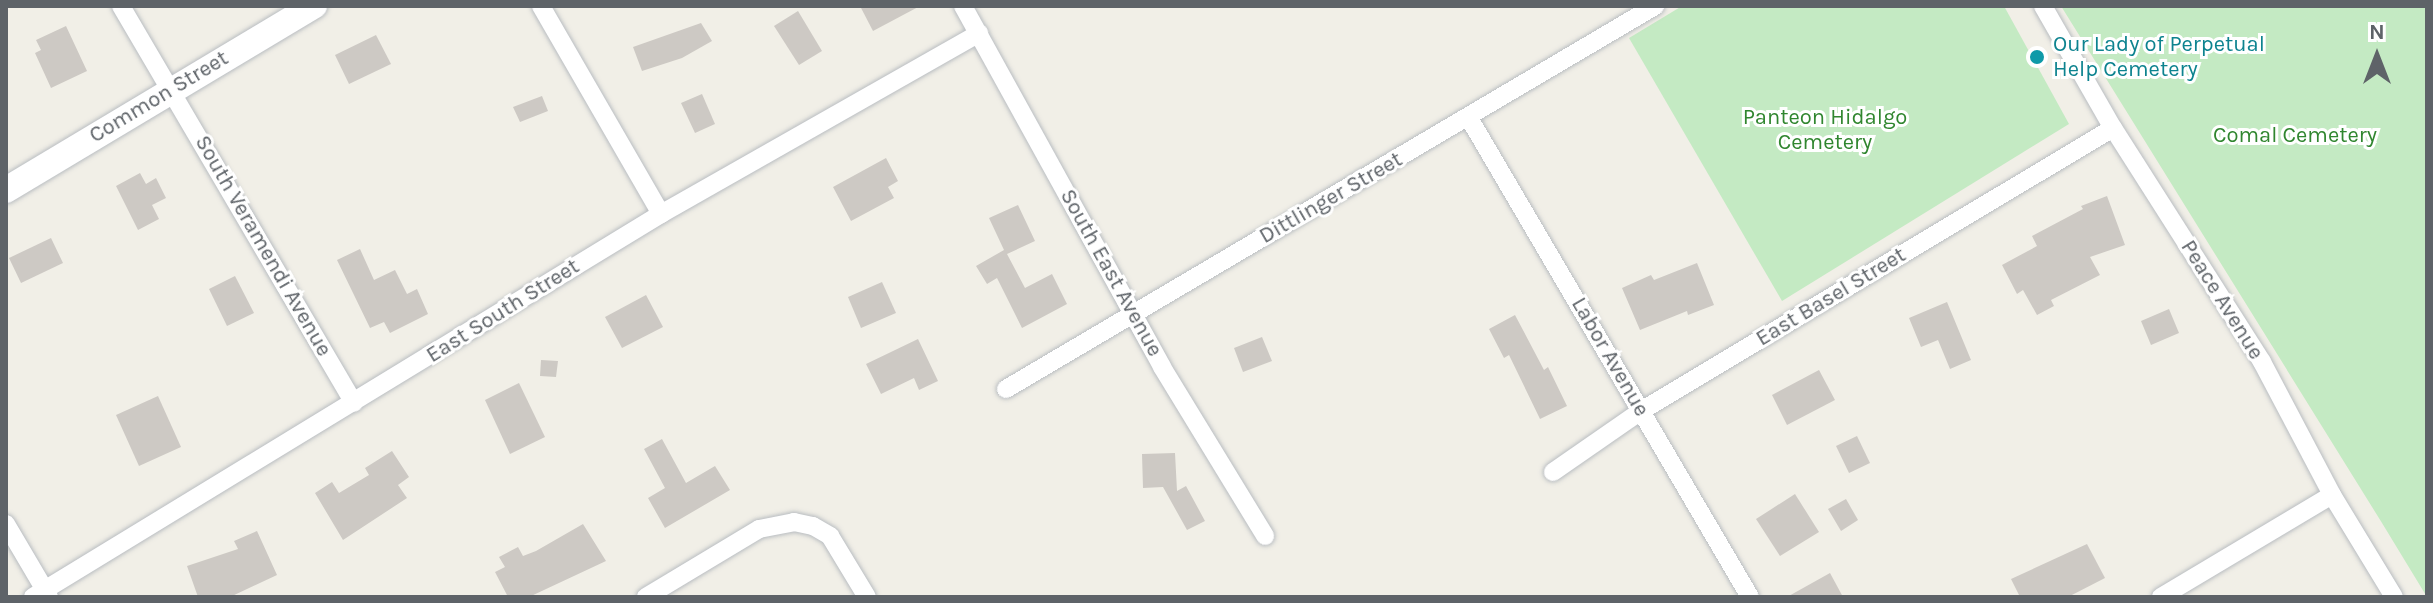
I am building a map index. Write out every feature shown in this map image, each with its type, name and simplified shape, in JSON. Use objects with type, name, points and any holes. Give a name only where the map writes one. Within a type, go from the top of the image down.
[{"type":"main road","name":"Common Street","points":[[6,190],[314,6]]},
{"type":"street","name":"South Veramendi Avenue","points":[[121,6],[354,403]]},
{"type":"street","points":[[541,6],[661,214]]},
{"type":"street","name":"South East Avenue","points":[[963,6],[1132,314],[1265,536]]},
{"type":"street","name":"Dittlinger Street","points":[[1006,389],[1655,6]]},
{"type":"street","name":"Peace Avenue","points":[[2043,6],[2113,128],[2262,362],[2332,495],[2394,597]]},
{"type":"street","name":"East South Street","points":[[42,595],[661,214],[979,33]]},
{"type":"street","name":"Labor Avenue","points":[[1469,118],[1750,597]]},
{"type":"street","name":"East Basel Street","points":[[1553,472],[1641,411],[2113,128]]},
{"type":"street","points":[[2161,597],[2332,495]]},
{"type":"street","points":[[646,597],[759,529],[794,522],[813,526],[830,536],[867,597]]},
{"type":"street","points":[[6,524],[42,595]]},
{"type":"green space","name":"Panteon Hidalgo Cemetery","points":[[1682,6],[2004,6],[2069,124],[1782,301],[1629,38]]},
{"type":"green space","name":"Comal Cemetery","points":[[2061,6],[2427,6],[2427,597],[2382,523]]},
{"type":"building","points":[[860,6],[920,6],[873,31]]},
{"type":"building","points":[[798,11],[822,51],[799,65],[774,26]]},
{"type":"building","points":[[701,23],[712,41],[682,58],[642,71],[633,47]]},
{"type":"building","points":[[66,26],[87,71],[51,88],[35,53],[41,50],[36,40]]},
{"type":"building","points":[[376,35],[391,64],[349,84],[335,55]]},
{"type":"building","points":[[702,94],[715,124],[695,133],[681,103]]},
{"type":"building","points":[[542,96],[548,111],[520,122],[513,107]]},
{"type":"building","points":[[886,158],[898,181],[888,187],[894,198],[851,221],[833,187]]},
{"type":"building","points":[[140,173],[146,184],[156,178],[166,198],[152,205],[159,219],[138,230],[116,186]]},
{"type":"building","points":[[2107,196],[2125,245],[2090,257],[2100,275],[2051,300],[2054,306],[2037,315],[2023,290],[2017,294],[2002,265],[2037,246],[2032,236],[2083,209],[2081,206]]},
{"type":"building","points":[[1018,205],[1035,241],[1007,254],[1025,288],[1052,274],[1067,304],[1022,328],[997,278],[987,284],[976,266],[1004,250],[989,218]]},
{"type":"building","points":[[51,238],[63,263],[21,283],[9,258]]},
{"type":"building","points":[[360,249],[374,280],[395,270],[407,294],[417,289],[428,314],[390,333],[384,322],[370,328],[337,260]]},
{"type":"building","points":[[1697,263],[1714,305],[1688,315],[1687,311],[1640,330],[1622,288],[1651,275],[1654,280]]},
{"type":"building","points":[[235,276],[254,313],[227,326],[209,289]]},
{"type":"building","points":[[882,282],[896,313],[861,328],[848,297]]},
{"type":"building","points":[[646,295],[663,327],[622,348],[605,317]]},
{"type":"building","points":[[1947,302],[1971,360],[1950,369],[1938,340],[1921,347],[1909,318]]},
{"type":"building","points":[[2169,309],[2179,333],[2151,345],[2141,321]]},
{"type":"building","points":[[1515,315],[1544,370],[1548,367],[1567,406],[1540,419],[1509,355],[1504,358],[1489,329]]},
{"type":"building","points":[[1262,337],[1272,361],[1243,372],[1234,348]]},
{"type":"building","points":[[918,339],[938,381],[919,390],[914,378],[881,394],[866,364]]},
{"type":"building","points":[[541,360],[558,361],[556,377],[540,376]]},
{"type":"building","points":[[1819,370],[1835,400],[1787,425],[1772,395]]},
{"type":"building","points":[[519,383],[545,437],[510,454],[485,400]]},
{"type":"building","points":[[158,396],[181,447],[139,466],[116,415]]},
{"type":"building","points":[[1857,436],[1870,463],[1849,473],[1836,446]]},
{"type":"building","points":[[662,439],[686,483],[715,466],[730,490],[665,528],[648,498],[665,488],[644,449]]},
{"type":"building","points":[[392,451],[409,477],[398,485],[407,498],[343,540],[315,493],[332,482],[339,493],[369,475],[365,468]]},
{"type":"building","points":[[1175,453],[1177,491],[1186,486],[1205,521],[1187,530],[1163,487],[1143,488],[1142,454]]},
{"type":"building","points":[[1795,494],[1819,532],[1780,556],[1756,519]]},
{"type":"building","points":[[1846,499],[1858,520],[1841,531],[1828,509]]},
{"type":"building","points":[[583,524],[606,561],[529,597],[508,597],[495,572],[505,567],[499,557],[518,547],[523,556],[536,551]]},
{"type":"building","points":[[257,531],[277,575],[230,597],[198,597],[187,566],[238,549],[234,541]]},
{"type":"building","points":[[2087,544],[2105,578],[2068,597],[2020,597],[2011,579]]},
{"type":"building","points":[[1830,573],[1843,597],[1787,597]]},
{"type":"place","name":"Our Lady of Perpetual Help Cemetery","points":[[2037,57]]}]
